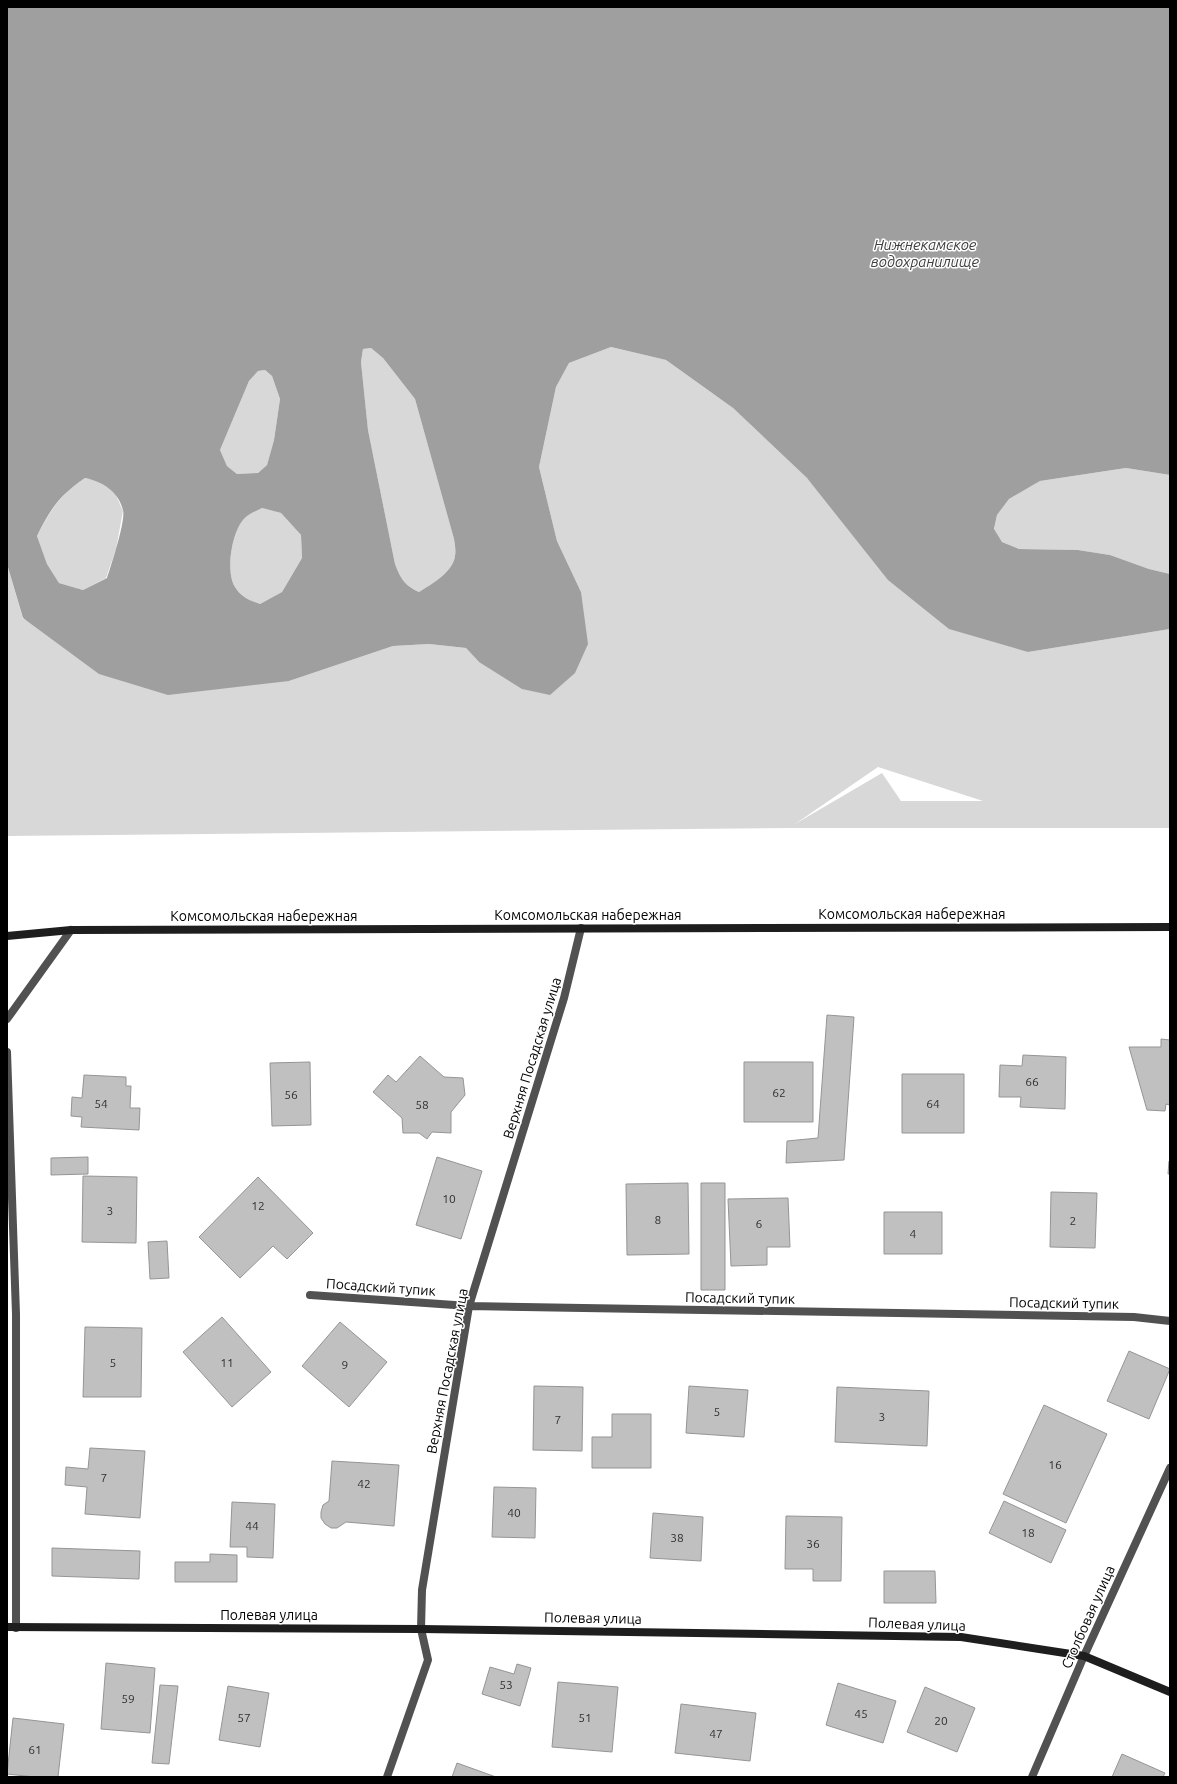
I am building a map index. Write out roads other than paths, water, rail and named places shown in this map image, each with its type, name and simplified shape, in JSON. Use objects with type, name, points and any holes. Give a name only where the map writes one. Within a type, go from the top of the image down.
[{"type":"street","name":"Комсомольская набережная","points":[[7,936],[71,930],[1170,927]]},
{"type":"street","name":"Верхняя Посадская улица","points":[[387,1777],[428,1660],[421,1629],[422,1590],[469,1306],[564,998],[581,928]]},
{"type":"street","points":[[7,1019],[71,930]]},
{"type":"street","points":[[7,1052],[16,1314],[16,1628]]},
{"type":"street","name":"Посадский тупик","points":[[310,1296],[469,1306],[1134,1317],[1170,1321]]},
{"type":"street","name":"Столбовая улица","points":[[1032,1777],[1084,1656],[1170,1468]]},
{"type":"street","name":"Полевая улица","points":[[7,1627],[421,1629],[961,1637],[1084,1656],[1170,1692]]},
{"type":"water","name":"Нижнекамское водохранилище","points":[[7,7],[1170,7],[1170,475],[1126,468],[1040,481],[1009,499],[997,515],[994,529],[1002,542],[1019,549],[1078,550],[1110,555],[1149,569],[1170,574],[1170,629],[1028,652],[949,629],[888,580],[807,478],[733,408],[666,360],[611,347],[569,363],[556,387],[539,467],[557,541],[581,592],[588,644],[575,673],[550,695],[522,689],[479,662],[466,648],[429,644],[393,646],[289,681],[168,695],[99,674],[23,618],[7,564]],"holes":[[[371,348],[383,358],[415,399],[454,539],[455,554],[450,567],[441,577],[419,592],[410,587],[404,581],[395,564],[368,430],[361,362],[363,349]],[[265,370],[272,376],[280,399],[274,440],[267,465],[258,473],[237,474],[227,466],[220,450],[249,381],[258,371]],[[85,478],[104,485],[114,493],[121,503],[123,510],[120,533],[107,578],[83,590],[59,583],[47,564],[37,536],[56,503]],[[262,508],[281,513],[301,535],[302,558],[282,592],[260,604],[246,598],[237,590],[232,580],[230,561],[237,530],[241,523],[252,513]]]}]
